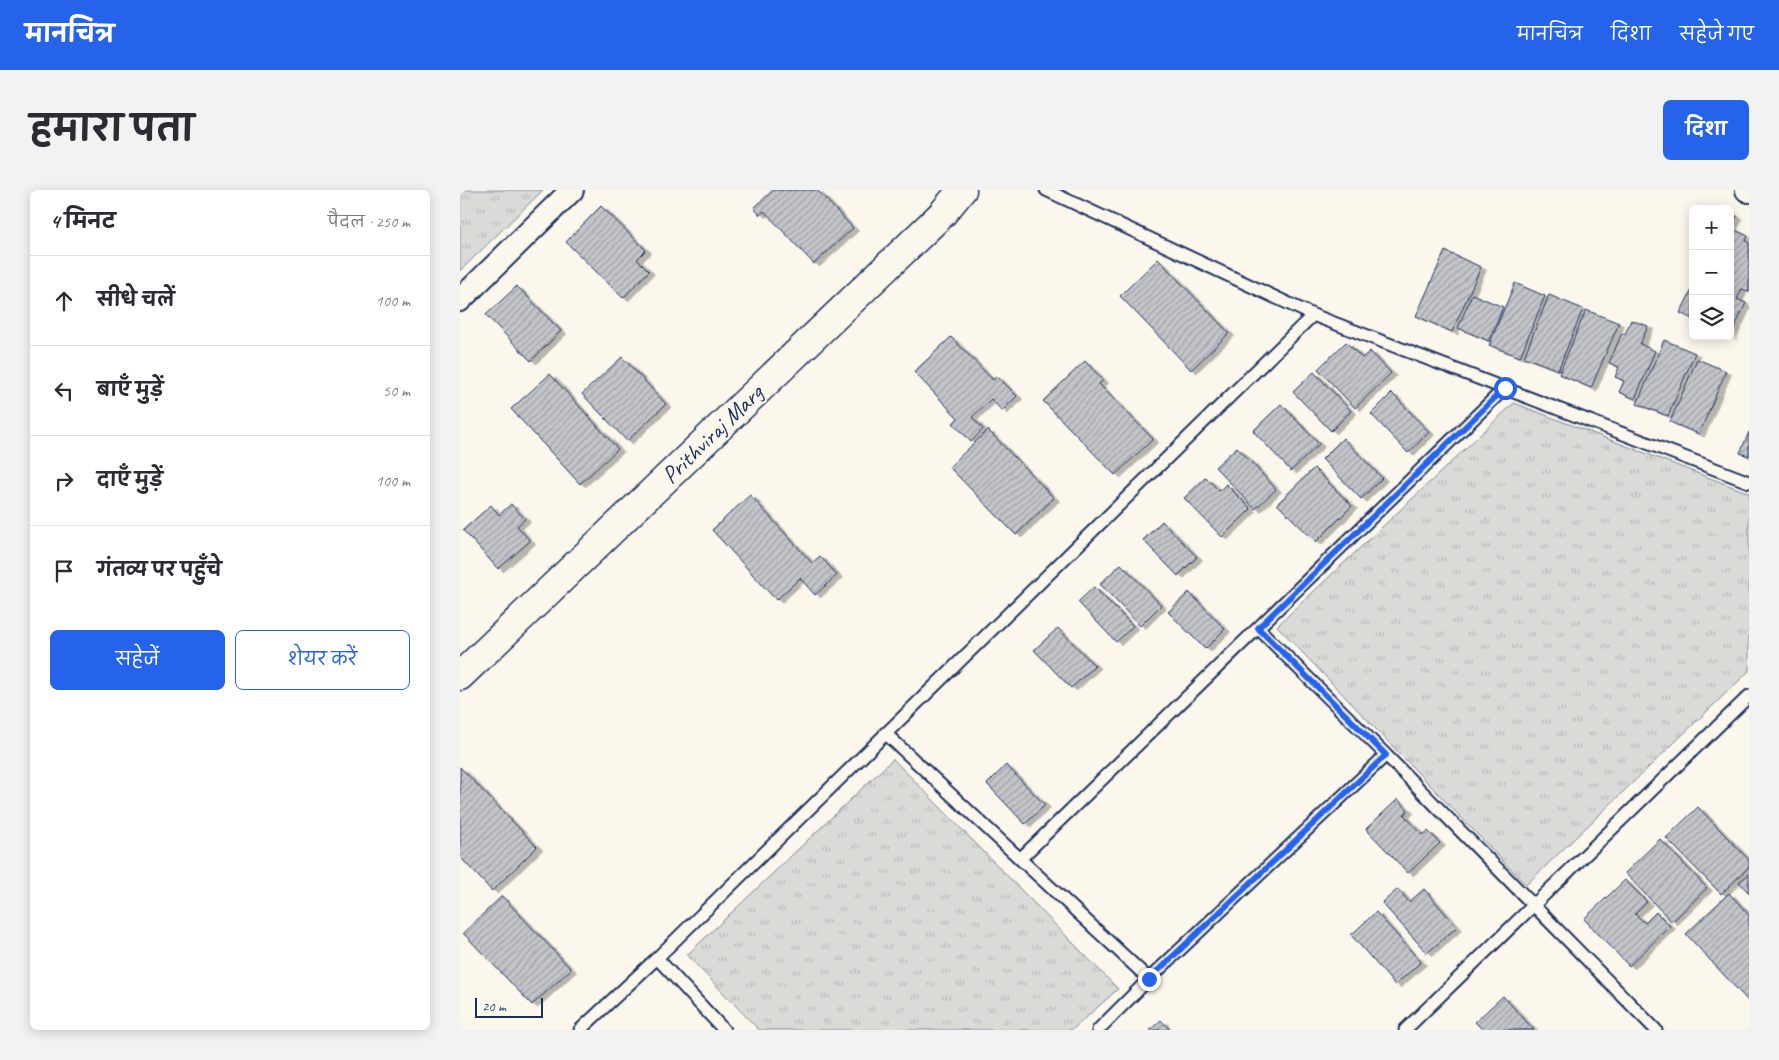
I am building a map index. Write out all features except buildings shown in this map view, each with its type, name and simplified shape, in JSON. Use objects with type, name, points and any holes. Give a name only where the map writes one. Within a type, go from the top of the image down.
[{"type":"street","points":[[460,300],[572,190]]},
{"type":"street","name":"Prithviraj Marg","points":[[460,676],[942,214],[962,190]]},
{"type":"lane","points":[[1046,190],[1313,315],[1749,482]]},
{"type":"lane","points":[[580,1030],[657,958],[1313,315]]},
{"type":"lane","points":[[1020,859],[1505,388]]},
{"type":"lane","points":[[1258,628],[1386,755],[1656,1030]]},
{"type":"lane","points":[[1405,1030],[1749,696]]},
{"type":"lane","points":[[885,733],[1149,979]]},
{"type":"lane","points":[[1098,1030],[1149,979],[1386,755]]},
{"type":"lane","points":[[657,958],[724,1030]]},
{"type":"green space","points":[[460,190],[543,190],[460,271]]},
{"type":"green space","points":[[1514,403],[1749,493],[1749,671],[1526,885],[1277,626]]},
{"type":"green space","points":[[893,759],[1118,989],[1072,1030],[759,1030],[687,955]]},
{"type":"route","points":[[1149,979],[1386,755],[1258,628],[1505,388]]}]
